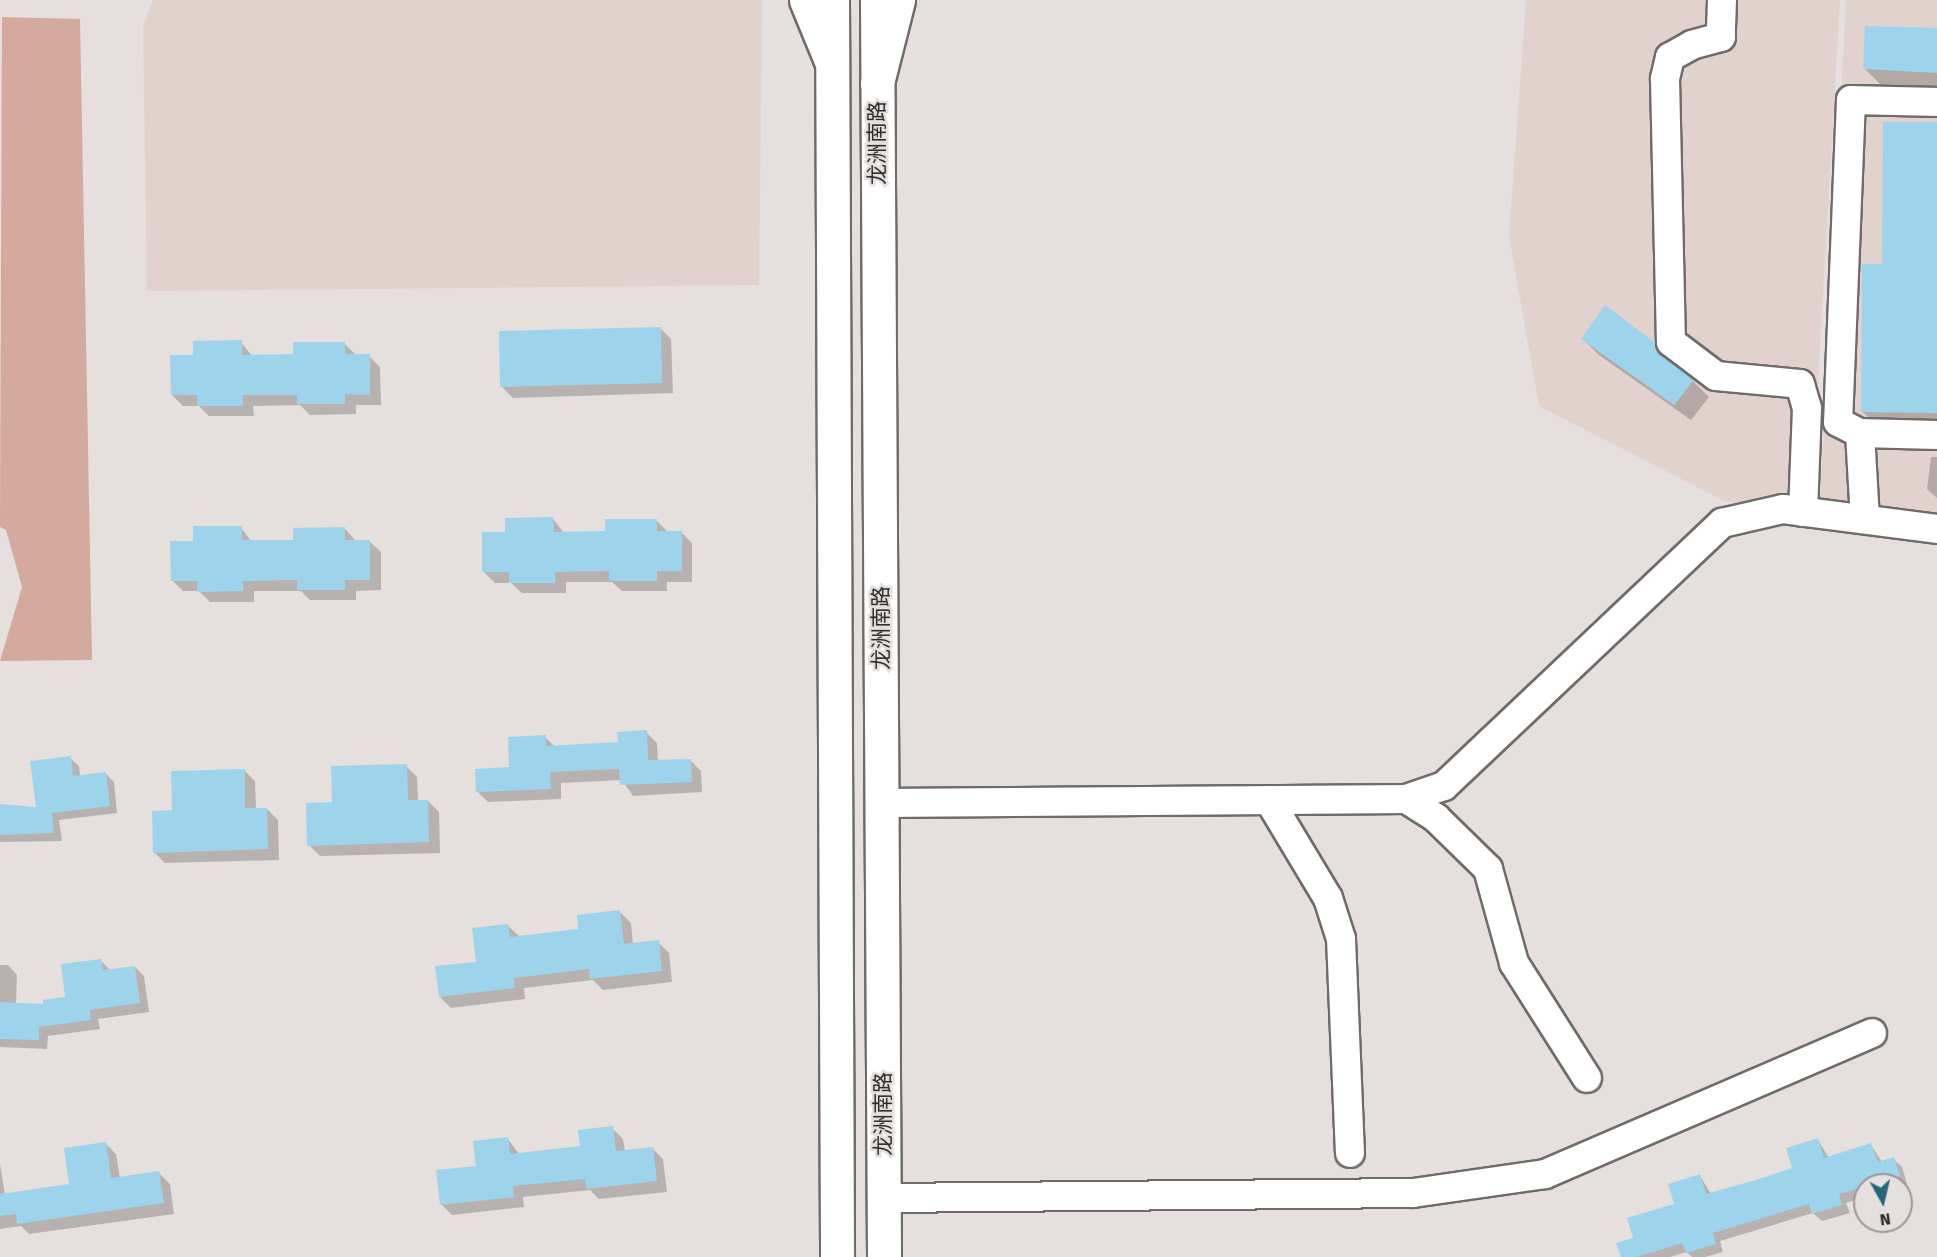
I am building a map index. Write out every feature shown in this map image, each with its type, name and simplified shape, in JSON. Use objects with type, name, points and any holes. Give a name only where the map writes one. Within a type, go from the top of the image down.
[{"type":"main road","points":[[806,0],[818,21],[832,63]]},
{"type":"main road","points":[[832,0],[837,1257]]},
{"type":"main road","name":"龙洲南路","points":[[877,0],[884,1257]]},
{"type":"main road","points":[[877,83],[898,0]]},
{"type":"street","points":[[1722,0],[1721,37],[1692,45],[1670,57],[1665,79],[1671,342],[1716,376],[1800,384],[1808,408],[1803,512]]},
{"type":"street","points":[[1937,102],[1851,100],[1838,422],[1860,433],[1937,435]]},
{"type":"street","points":[[1860,433],[1865,519]]},
{"type":"street","points":[[882,803],[1406,799],[1444,786],[1722,523],[1783,509],[1937,529]]},
{"type":"street","points":[[1406,799],[1436,818],[1488,869],[1514,963],[1587,1078]]},
{"type":"street","points":[[1269,800],[1328,897],[1341,939],[1350,1154]]},
{"type":"street","points":[[884,1198],[1413,1192],[1545,1174],[1872,1033]]},
{"type":"shaded area","points":[[153,0],[762,0],[759,285],[147,291],[143,26]]},
{"type":"shaded area","points":[[1526,0],[1840,0],[1811,502],[1726,502],[1539,406],[1509,236]]},
{"type":"shaded area","points":[[1846,0],[1937,0],[1937,516],[1820,503]]},
{"type":"shaded area","points":[[2,17],[80,19],[92,660],[0,661],[22,587],[6,530],[0,527]]},
{"type":"building","points":[[1865,26],[1937,28],[1937,73],[1863,69]]},
{"type":"building","points":[[1883,122],[1937,122],[1937,413],[1861,412],[1862,264],[1882,264]]},
{"type":"building","points":[[1605,305],[1654,342],[1661,355],[1694,380],[1674,405],[1581,339]]},
{"type":"building","points":[[661,327],[662,383],[500,387],[499,331]]},
{"type":"building","points":[[242,340],[242,355],[293,354],[293,342],[345,342],[345,354],[370,354],[370,395],[345,394],[345,404],[297,404],[297,395],[243,395],[243,406],[197,406],[197,395],[171,395],[170,355],[193,355],[193,341]]},
{"type":"building","points":[[553,517],[554,532],[605,531],[605,519],[657,519],[657,531],[682,531],[682,571],[657,571],[657,581],[609,581],[609,571],[555,572],[555,583],[509,583],[509,572],[482,572],[482,532],[505,532],[505,518]]},
{"type":"building","points":[[193,526],[242,526],[242,540],[293,540],[293,528],[345,527],[345,540],[370,540],[370,580],[345,580],[345,590],[297,590],[297,580],[243,581],[243,591],[197,592],[197,581],[171,581],[170,541],[193,541]]},
{"type":"building","points":[[647,730],[648,760],[691,759],[692,782],[620,785],[619,769],[550,772],[551,789],[476,792],[475,769],[509,767],[508,737],[546,735],[546,746],[618,742],[617,732]]},
{"type":"building","points":[[71,756],[73,776],[106,772],[110,806],[52,813],[54,833],[0,835],[0,804],[36,807],[30,761]]},
{"type":"building","points":[[407,764],[408,800],[428,800],[429,842],[307,846],[306,803],[332,802],[331,766]]},
{"type":"building","points":[[245,769],[245,808],[267,808],[268,849],[153,853],[152,811],[172,810],[171,771]]},
{"type":"building","points":[[620,910],[624,944],[659,940],[662,971],[590,979],[589,969],[514,978],[515,988],[439,997],[435,966],[476,962],[472,928],[508,924],[510,937],[578,929],[577,915]]},
{"type":"building","points":[[101,959],[103,970],[135,966],[140,1003],[90,1010],[91,1020],[39,1027],[39,1040],[0,1039],[0,1002],[43,1004],[43,1000],[65,997],[61,964]]},
{"type":"building","points":[[613,1126],[616,1151],[653,1147],[657,1181],[586,1189],[585,1179],[513,1186],[514,1197],[440,1205],[436,1170],[476,1166],[473,1141],[508,1137],[510,1154],[580,1146],[578,1130]]},
{"type":"building","points":[[1818,1138],[1824,1158],[1871,1143],[1878,1162],[1894,1157],[1899,1173],[1853,1173],[1853,1190],[1839,1194],[1842,1205],[1812,1214],[1809,1204],[1713,1233],[1716,1244],[1686,1253],[1682,1243],[1637,1257],[1621,1257],[1616,1243],[1633,1238],[1627,1218],[1674,1204],[1668,1184],[1700,1174],[1706,1194],[1759,1179],[1792,1168],[1786,1148]]},
{"type":"building","points":[[106,1142],[111,1178],[159,1171],[164,1203],[17,1224],[16,1214],[0,1216],[0,1194],[69,1184],[64,1148]]}]
